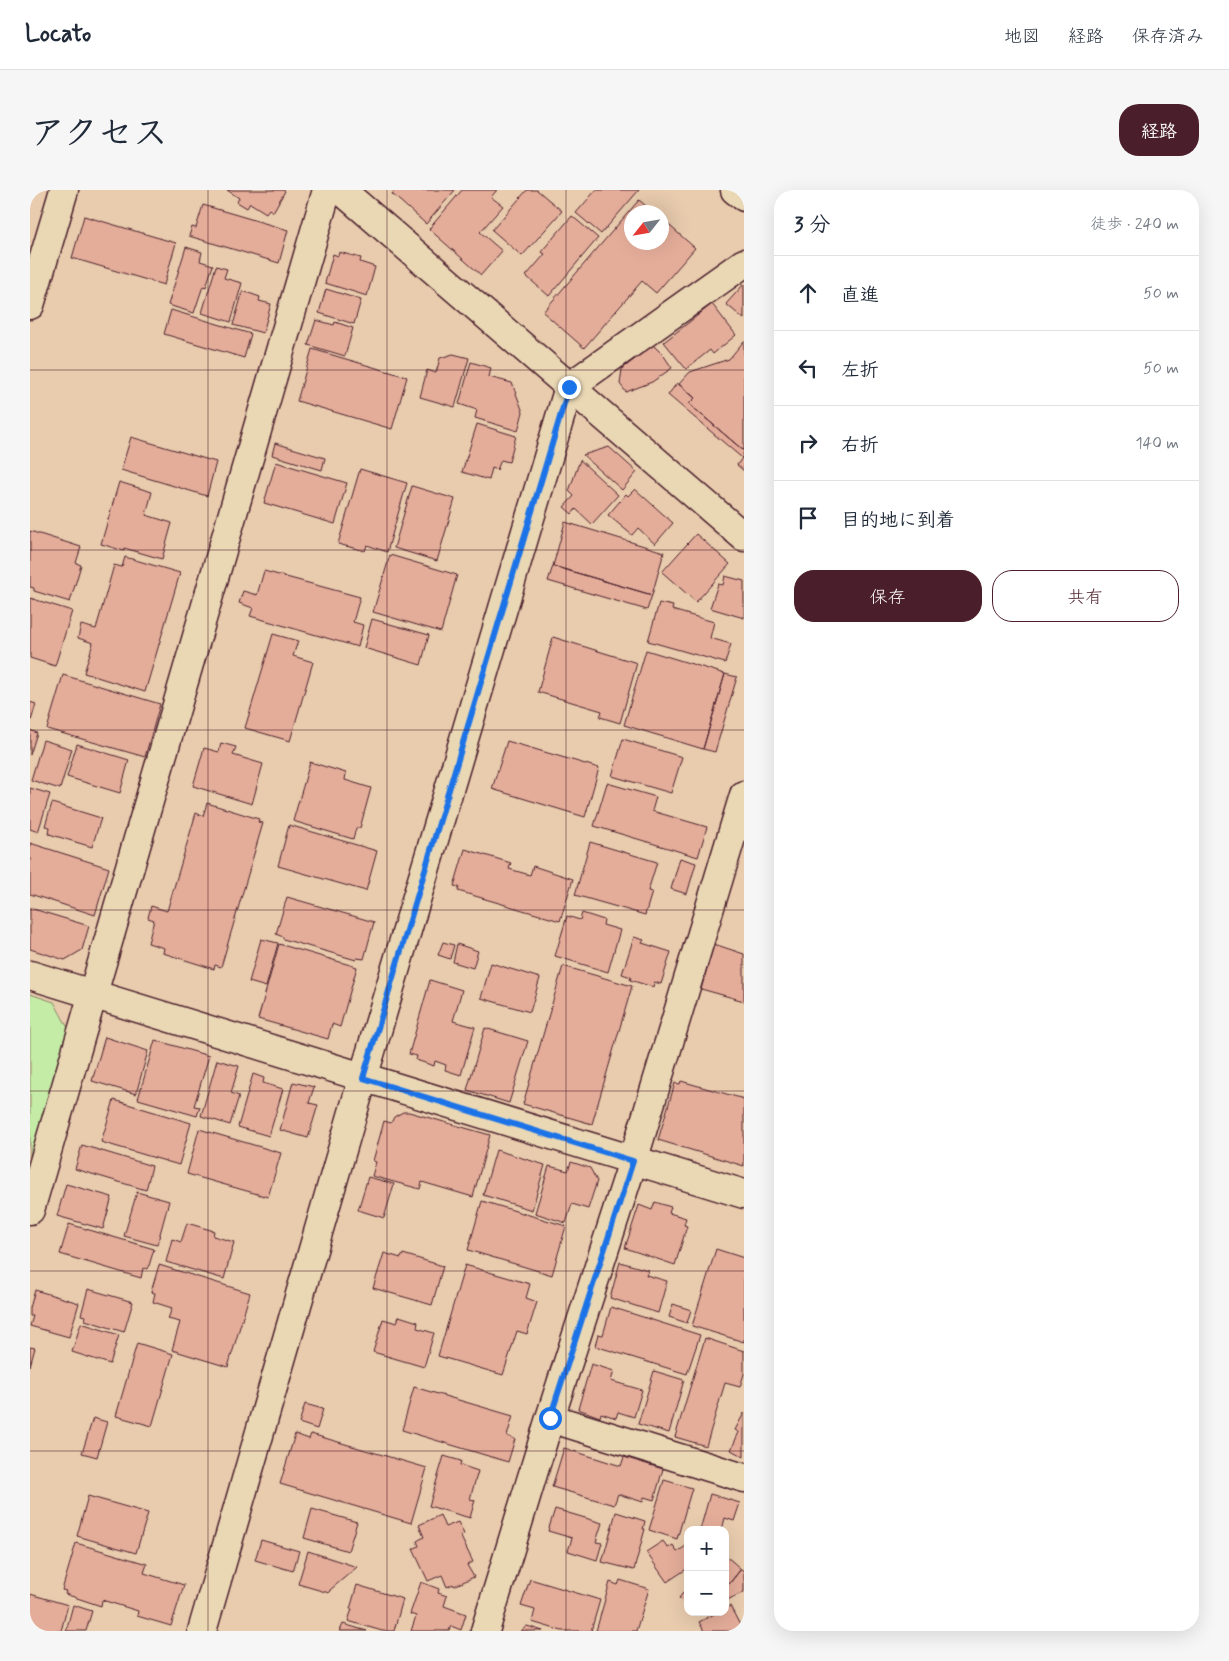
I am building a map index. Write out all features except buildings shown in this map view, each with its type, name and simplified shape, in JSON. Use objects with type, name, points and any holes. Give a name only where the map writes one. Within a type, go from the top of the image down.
[{"type":"street","points":[[32,293],[64,190]]},
{"type":"street","points":[[30,1210],[327,190]]},
{"type":"street","points":[[341,190],[744,537]]},
{"type":"street","points":[[736,190],[744,197]]},
{"type":"street","points":[[202,1631],[363,1078],[569,387],[744,263]]},
{"type":"street","points":[[485,1631],[550,1418],[736,852],[744,794]]},
{"type":"street","points":[[30,975],[744,1194]]},
{"type":"street","points":[[550,1418],[744,1478]]},
{"type":"green space","points":[[30,994],[54,1002],[68,1028],[30,1157]]},
{"type":"route","points":[[550,1418],[633,1161],[363,1078],[569,387]]}]
